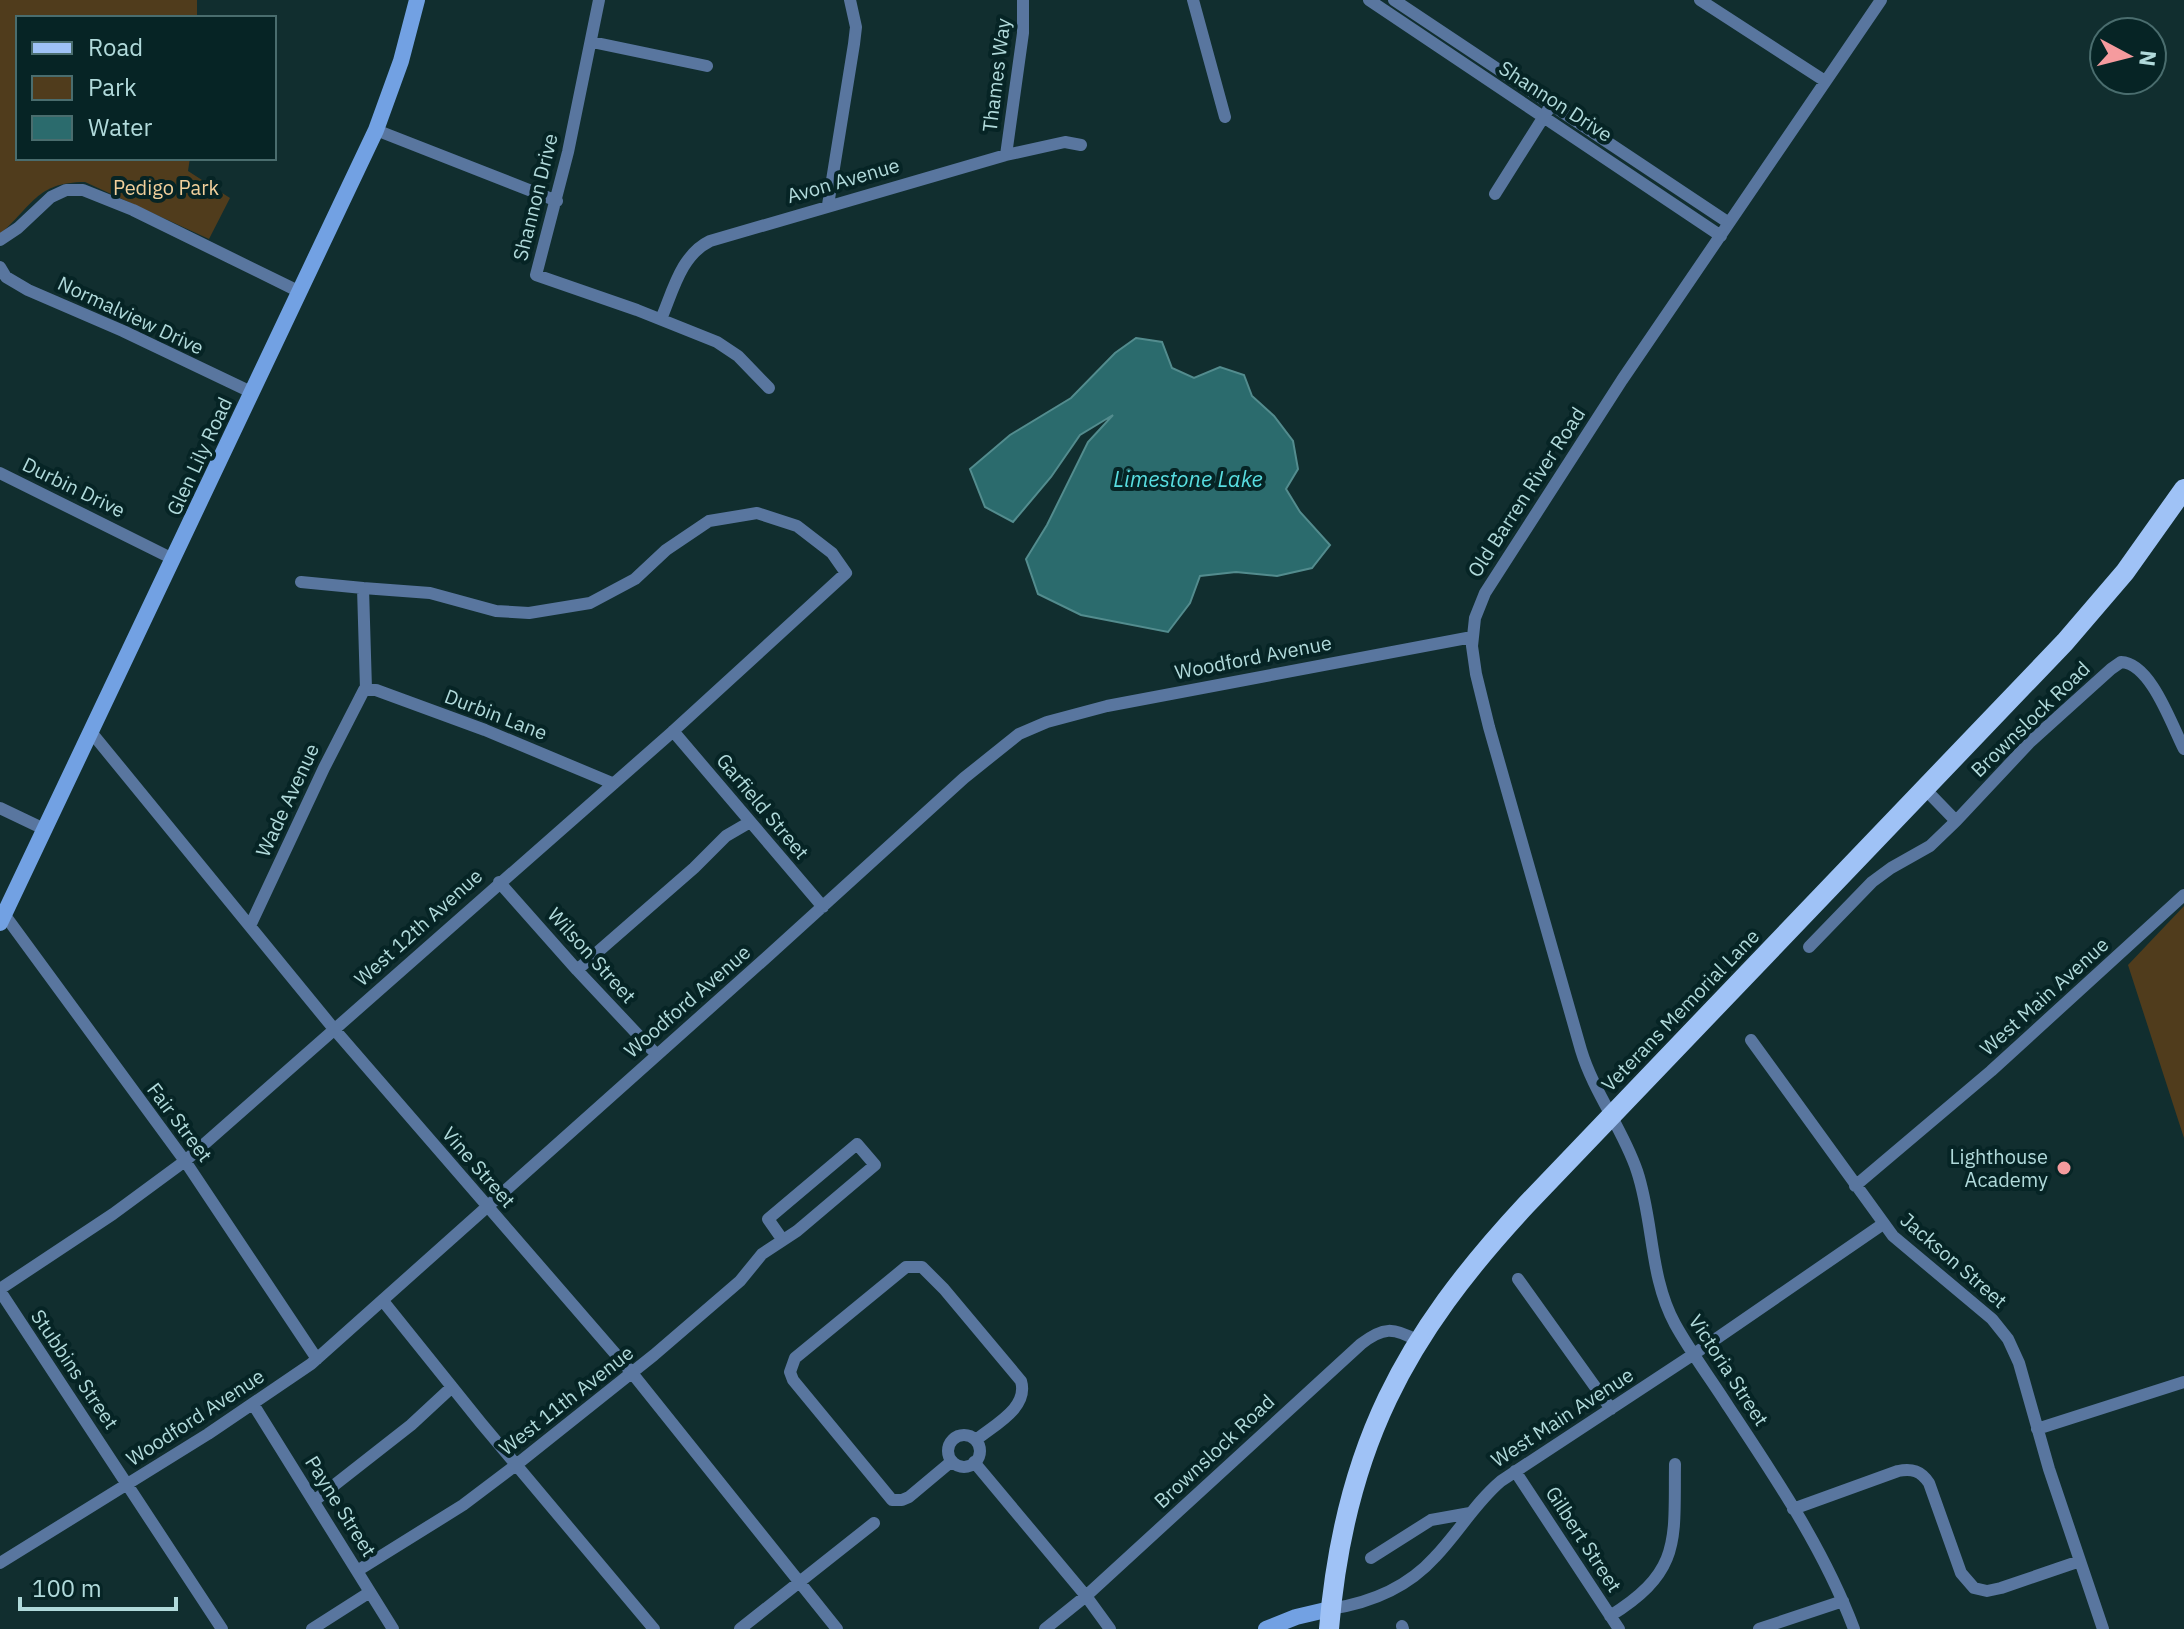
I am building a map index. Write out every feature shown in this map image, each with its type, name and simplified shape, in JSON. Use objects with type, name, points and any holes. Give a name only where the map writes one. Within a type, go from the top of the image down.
[{"type":"main road","name":"Veterans Memorial Lane","points":[[1329,1619],[1339,1543],[1358,1470],[1383,1407],[1418,1341],[1473,1264],[2091,613],[2149,540],[2184,489]]},
{"type":"street","name":"Glen Lily Road","points":[[2,918],[376,130],[393,88],[417,0]]},
{"type":"street","name":"Shannon Drive","points":[[599,0],[557,201],[536,275],[661,319]]},
{"type":"street","points":[[828,205],[856,27],[850,0]]},
{"type":"street","name":"Thames Way","points":[[1006,155],[1023,33],[1023,0]]},
{"type":"street","points":[[1193,0],[1225,117]]},
{"type":"street","name":"Shannon Drive","points":[[1369,0],[1721,236]]},
{"type":"street","name":"Shannon Drive","points":[[1394,0],[1729,223]]},
{"type":"street","points":[[1700,0],[1825,81]]},
{"type":"street","name":"Old Barren River Road","points":[[1611,1117],[1585,1063],[1479,690],[1472,637],[1480,603],[1498,571],[1729,223],[1881,0]]},
{"type":"street","points":[[1421,35],[1430,23]]},
{"type":"street","points":[[592,42],[707,66]]},
{"type":"street","points":[[1495,194],[1552,104]]},
{"type":"street","points":[[376,130],[557,201]]},
{"type":"street","name":"Avon Avenue","points":[[661,319],[683,267],[698,247],[828,205],[1006,155],[1065,142],[1081,145]]},
{"type":"street","points":[[1632,176],[1640,163]]},
{"type":"street","points":[[0,240],[18,228],[51,197],[66,190],[83,190],[133,210],[298,291]]},
{"type":"street","name":"Normalview Drive","points":[[0,267],[6,277],[28,290],[251,392]]},
{"type":"street","points":[[661,319],[728,348],[769,388]]},
{"type":"street","name":"Durbin Drive","points":[[0,473],[173,559]]},
{"type":"street","name":"West 12th Avenue","points":[[0,1290],[185,1161],[673,731],[846,573],[832,553],[797,526],[757,513],[709,521],[666,550],[635,579],[590,603],[529,613],[496,611],[430,593],[363,588]]},
{"type":"street","points":[[301,582],[363,588],[365,690]]},
{"type":"street","name":"Woodford Avenue","points":[[0,1563],[253,1404],[317,1359],[1006,743],[1033,727],[1107,706],[1472,637]]},
{"type":"street","name":"Brownslock Road","points":[[1956,821],[2030,742],[2120,663],[2135,666],[2148,680],[2184,749]]},
{"type":"street","name":"Durbin Lane","points":[[365,690],[379,691],[485,730],[612,783]]},
{"type":"street","name":"Wade Avenue","points":[[250,926],[365,690]]},
{"type":"street","name":"Garfield Street","points":[[673,731],[823,907]]},
{"type":"street","name":"Vine Street","points":[[91,732],[334,1029],[632,1373],[837,1629]]},
{"type":"street","points":[[1809,947],[1872,882],[1930,846],[1956,821],[1925,789]]},
{"type":"street","points":[[0,808],[44,829]]},
{"type":"street","points":[[577,970],[726,836],[750,822]]},
{"type":"street","name":"Wilson Street","points":[[499,882],[656,1054]]},
{"type":"street","name":"West Main Avenue","points":[[1855,1186],[1991,1071],[2184,895]]},
{"type":"street","name":"Fair Street","points":[[2,918],[185,1161],[317,1359]]},
{"type":"street","name":"Jackson Street","points":[[1751,1040],[1883,1224],[1905,1248],[1992,1319],[2003,1332],[2019,1363],[2037,1429],[2102,1627]]},
{"type":"street","name":"Victoria Street","points":[[1611,1117],[1629,1150],[1640,1180],[1660,1288],[1671,1316],[1793,1509],[1835,1581],[1854,1629]]},
{"type":"street","name":"West 11th Avenue","points":[[357,1571],[463,1505],[516,1465],[632,1373],[733,1287],[762,1254],[797,1231],[875,1165],[857,1144],[768,1219],[782,1239]]},
{"type":"street","name":"West Main Avenue","points":[[1266,1629],[1296,1617],[1329,1619],[1406,1582],[1435,1557],[1494,1487],[1515,1471],[1694,1354],[1883,1224]]},
{"type":"street","points":[[952,1461],[909,1497],[892,1500],[793,1380],[790,1372],[795,1358],[906,1267],[922,1267],[1021,1381],[1023,1394],[1016,1408],[976,1440]]},
{"type":"street","points":[[1518,1279],[1611,1409]]},
{"type":"street","name":"Stubbins Street","points":[[0,1290],[222,1629]]},
{"type":"street","points":[[383,1301],[654,1629]]},
{"type":"street","name":"Brownslock Road","points":[[1045,1629],[1086,1596],[1361,1344],[1387,1330],[1400,1332],[1418,1341]]},
{"type":"street","points":[[2037,1429],[2184,1382]]},
{"type":"street","points":[[314,1501],[411,1425],[452,1387]]},
{"type":"street","name":"Payne Street","points":[[253,1404],[393,1629]]},
{"type":"street","points":[[967,1435],[976,1440],[980,1450],[974,1462],[962,1466],[952,1461],[949,1447],[953,1439],[967,1435]]},
{"type":"street","points":[[974,1462],[1110,1629]]},
{"type":"street","points":[[1610,1616],[1644,1592],[1659,1577],[1668,1558],[1675,1523],[1675,1464]]},
{"type":"street","name":"Gilbert Street","points":[[1515,1471],[1619,1629]]},
{"type":"street","points":[[1793,1509],[1898,1471],[1916,1471],[1929,1483],[1961,1573],[1974,1588],[1987,1591],[2001,1588],[2080,1561]]},
{"type":"street","points":[[1371,1558],[1431,1520],[1470,1513]]},
{"type":"street","points":[[740,1629],[874,1523]]},
{"type":"street","points":[[312,1629],[370,1592]]},
{"type":"street","points":[[1759,1629],[1843,1601]]},
{"type":"street","points":[[2087,1629],[2102,1627]]},
{"type":"green space","name":"Pedigo Park","points":[[0,0],[197,0],[197,16],[16,16],[16,160],[190,160],[188,171],[230,198],[209,239],[85,182],[69,183],[45,191],[0,234]]},
{"type":"green space","points":[[2184,906],[2184,1138],[2128,965]]},
{"type":"water","name":"Limestone Lake","points":[[1136,338],[1162,342],[1172,368],[1194,378],[1220,367],[1244,375],[1252,396],[1274,416],[1293,441],[1298,469],[1286,489],[1300,512],[1330,545],[1312,568],[1277,576],[1236,572],[1200,576],[1190,603],[1168,632],[1081,615],[1038,594],[1026,559],[1047,525],[1088,442],[1113,415],[1080,435],[1051,477],[1013,522],[985,507],[970,469],[1010,435],[1071,398],[1115,353]]},
{"type":"place","name":"Lighthouse Academy","points":[[2064,1168]]}]
